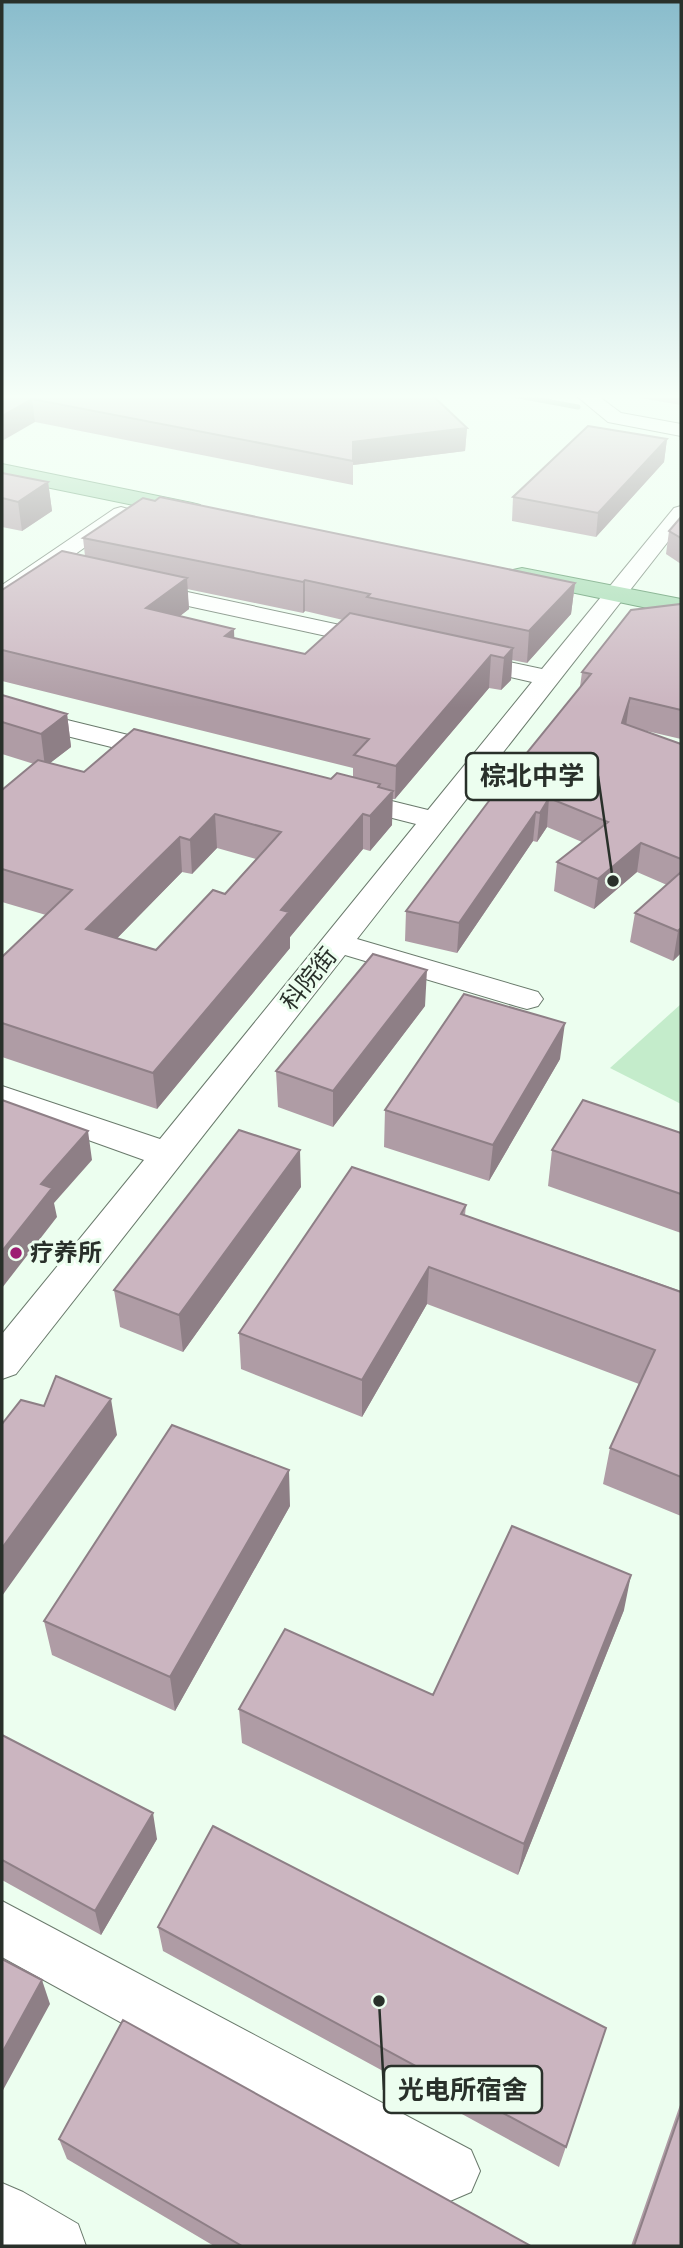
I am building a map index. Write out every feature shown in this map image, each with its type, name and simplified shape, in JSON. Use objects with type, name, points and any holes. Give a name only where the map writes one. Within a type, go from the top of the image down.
[{"type":"main road","points":[[131,498],[209,513]]},
{"type":"main road","points":[[494,570],[681,607]]},
{"type":"street","points":[[6,587],[42,567],[141,500]]},
{"type":"street","name":"科院街","points":[[2,1363],[681,512]]},
{"type":"street","points":[[42,567],[68,573]]},
{"type":"street","points":[[122,584],[401,646]]},
{"type":"street","points":[[442,654],[548,678]]},
{"type":"street","points":[[2,712],[192,759]]},
{"type":"street","points":[[327,793],[436,821]]},
{"type":"street","points":[[338,943],[527,999]]},
{"type":"street","points":[[2,1097],[167,1155]]},
{"type":"street","points":[[2,1928],[450,2171]]},
{"type":"street","points":[[2,2213],[56,2246]]},
{"type":"green space","points":[[681,1004],[681,1104],[610,1068]]},
{"type":"building","points":[[2,498],[24,498],[18,502]]},
{"type":"building","points":[[143,498],[155,501],[164,498],[575,583],[529,631],[367,597],[370,594],[305,580],[303,582],[83,538]]},
{"type":"building","points":[[518,498],[612,498],[598,513]]},
{"type":"building","points":[[681,517],[681,538],[669,531]]},
{"type":"building","points":[[62,551],[187,578],[146,608],[234,629],[225,636],[305,654],[350,613],[513,648],[504,658],[491,655],[396,766],[354,755],[369,739],[2,650],[2,590]]},
{"type":"building","points":[[681,604],[681,710],[630,698],[622,723],[681,744],[681,859],[641,843],[598,879],[557,862],[608,822],[549,798],[540,813],[536,812],[459,923],[406,911],[504,781],[591,674],[582,672],[631,610]]},
{"type":"building","points":[[2,695],[67,714],[41,734],[2,722]]},
{"type":"building","points":[[134,729],[331,779],[337,773],[380,784],[378,787],[393,791],[370,816],[363,814],[281,910],[289,912],[153,1073],[2,1023],[2,957],[72,890],[2,869],[2,790],[38,760],[84,772]],"holes":[[[215,814],[281,832],[225,894],[213,890],[156,950],[86,929],[180,837],[190,840]]]},
{"type":"building","points":[[681,872],[681,928],[678,931],[635,913]]},
{"type":"building","points":[[373,954],[427,970],[333,1091],[276,1071]]},
{"type":"building","points":[[464,994],[565,1023],[493,1145],[385,1110]]},
{"type":"building","points":[[2,1100],[88,1131],[41,1184],[52,1188],[2,1251]]},
{"type":"building","points":[[583,1100],[681,1133],[681,1194],[552,1150]]},
{"type":"building","points":[[239,1130],[300,1150],[179,1315],[114,1290]]},
{"type":"building","points":[[352,1167],[466,1205],[461,1214],[681,1292],[681,1477],[610,1448],[655,1350],[429,1267],[362,1380],[239,1333]]},
{"type":"building","points":[[56,1376],[111,1399],[2,1548],[2,1424],[21,1400],[44,1406]]},
{"type":"building","points":[[172,1425],[289,1470],[170,1677],[44,1621]]},
{"type":"building","points":[[512,1526],[631,1575],[524,1844],[239,1709],[285,1629],[433,1695]]},
{"type":"building","points":[[2,1735],[153,1813],[95,1911],[2,1860]]},
{"type":"building","points":[[213,1826],[606,2028],[566,2147],[158,1927]]},
{"type":"building","points":[[2,1959],[42,1980],[2,2053]]},
{"type":"building","points":[[123,2020],[529,2245],[242,2246],[59,2139]]},
{"type":"building","points":[[681,2110],[681,2246],[634,2246]]},
{"type":"place","name":"棕北中学","points":[[613,881]]},
{"type":"place","name":"疗养所","points":[[16,1253]]},
{"type":"place","name":"光电所宿舍","points":[[379,2001]]}]
